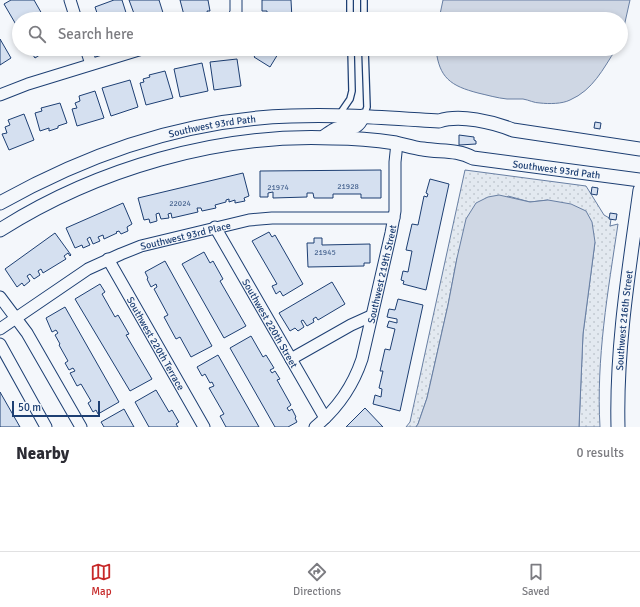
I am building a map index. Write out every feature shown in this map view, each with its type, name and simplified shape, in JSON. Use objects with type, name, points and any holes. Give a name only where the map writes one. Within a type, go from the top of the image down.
[{"type":"street","points":[[70,0],[74,12]]},
{"type":"street","points":[[236,0],[236,12]]},
{"type":"street","points":[[88,56],[91,64]]},
{"type":"street","points":[[0,95],[28,84],[118,56]]},
{"type":"street","name":"Southwest 93rd Path","points":[[0,203],[40,181],[120,148],[162,135],[247,119],[338,115],[439,121],[450,117],[494,122],[513,130],[640,149]]},
{"type":"street","points":[[323,137],[336,129],[360,124],[364,116]]},
{"type":"street","name":"Southwest 93rd Path","points":[[0,230],[43,206],[82,187],[123,171],[164,158],[248,142],[292,138],[323,137],[397,143],[423,149],[434,156],[464,160],[473,158],[640,180]]},
{"type":"street","name":"Southwest 219th Street","points":[[315,427],[342,399],[352,383],[360,365],[392,233],[397,143]]},
{"type":"street","name":"Southwest 216th Street","points":[[618,427],[619,372],[622,333],[640,190]]},
{"type":"street","name":"Southwest 93rd Place","points":[[0,329],[75,277],[108,259],[141,246],[249,220],[272,218],[394,218]]},
{"type":"street","name":"Southwest 220th Street","points":[[215,227],[325,418]]},
{"type":"street","name":"Southwest 220th Terrace","points":[[108,259],[204,427]]},
{"type":"street","points":[[0,298],[26,334],[81,427]]},
{"type":"street","points":[[291,359],[351,325],[371,316]]},
{"type":"street","points":[[0,344],[46,427]]},
{"type":"lane","points":[[350,0],[350,12]]},
{"type":"lane","points":[[364,0],[364,12]]},
{"type":"lane","points":[[338,115],[350,99],[352,91],[351,56]]},
{"type":"lane","points":[[364,116],[367,107],[365,56]]},
{"type":"shaded area","points":[[443,0],[630,0],[627,12],[440,12]]},
{"type":"shaded area","points":[[437,56],[612,56],[597,78],[585,91],[567,101],[551,104],[538,103],[523,99],[500,98],[460,87],[454,84],[443,74]]},
{"type":"shaded area","points":[[465,170],[586,186],[604,215],[611,219],[610,226],[618,224],[601,351],[599,402],[600,427],[579,427],[583,334],[595,242],[548,200],[530,202],[508,196],[457,258],[427,398],[416,427],[406,427],[410,422]]},
{"type":"shaded area","points":[[499,195],[530,202],[548,200],[571,204],[586,211],[592,222],[595,242],[583,334],[579,427],[416,427],[427,398],[466,219],[476,203],[488,197]]},
{"type":"building","points":[[11,0],[34,0],[41,12],[12,12],[12,18],[4,4]]},
{"type":"building","points":[[114,0],[122,0],[126,12],[97,12],[95,7]]},
{"type":"building","points":[[129,0],[159,0],[163,12],[133,12]]},
{"type":"building","points":[[180,0],[208,0],[210,11],[183,12]]},
{"type":"building","points":[[262,0],[291,0],[292,12],[262,11]]},
{"type":"building","points":[[0,39],[11,58],[0,65]]},
{"type":"building","points":[[255,56],[277,56],[270,67],[254,57]]},
{"type":"building","points":[[237,59],[241,86],[214,90],[210,62]]},
{"type":"building","points":[[202,63],[208,91],[180,97],[174,69]]},
{"type":"building","points":[[165,71],[173,98],[146,105],[140,83],[144,82],[143,79],[150,77],[149,75]]},
{"type":"building","points":[[130,80],[138,107],[111,116],[102,88]]},
{"type":"building","points":[[95,91],[104,118],[77,126],[72,109],[77,108],[75,103],[80,101],[79,96]]},
{"type":"building","points":[[60,103],[67,123],[49,131],[49,128],[40,131],[35,113],[42,111],[41,108]]},
{"type":"building","points":[[24,114],[34,140],[9,150],[2,134],[7,133],[5,127],[10,125],[8,120]]},
{"type":"building","points":[[595,122],[601,123],[600,129],[594,128]]},
{"type":"building","points":[[459,135],[474,137],[476,144],[459,145]]},
{"type":"building","points":[[381,170],[381,198],[361,198],[361,194],[333,194],[333,198],[314,198],[313,193],[307,193],[307,197],[273,198],[273,192],[268,193],[268,197],[260,197],[260,171]]},
{"type":"building","points":[[243,173],[249,196],[244,198],[245,201],[235,203],[235,200],[229,202],[229,199],[226,200],[226,202],[215,205],[216,208],[202,211],[201,208],[197,208],[198,212],[172,218],[171,213],[168,214],[169,218],[161,219],[159,213],[156,214],[157,221],[150,223],[149,219],[144,220],[138,198]]},
{"type":"building","points":[[430,179],[449,184],[426,290],[403,284],[404,281],[401,280],[403,271],[408,272],[412,251],[406,250],[412,224],[418,225],[424,196],[427,197],[428,194],[426,193]]},
{"type":"building","points":[[592,187],[598,188],[597,195],[591,194]]},
{"type":"building","points":[[123,203],[132,224],[127,227],[128,231],[121,234],[119,231],[116,232],[117,233],[104,239],[103,235],[98,237],[100,241],[93,244],[90,237],[87,239],[90,245],[83,248],[82,245],[75,248],[66,228]]},
{"type":"building","points":[[610,213],[617,214],[616,220],[609,219]]},
{"type":"building","points":[[269,232],[272,237],[275,235],[303,284],[283,296],[280,291],[276,294],[272,286],[277,284],[252,241]]},
{"type":"building","points":[[55,233],[71,255],[70,256],[68,253],[64,256],[66,259],[43,273],[41,269],[38,271],[40,275],[34,279],[30,274],[27,276],[30,281],[24,286],[22,283],[17,287],[5,269]]},
{"type":"building","points":[[314,238],[322,238],[322,245],[370,244],[370,263],[364,263],[364,266],[308,267],[307,243],[314,243]]},
{"type":"building","points":[[204,252],[210,263],[213,261],[223,279],[220,281],[246,326],[224,338],[182,264]]},
{"type":"building","points":[[165,261],[212,346],[191,357],[180,337],[176,339],[164,317],[168,315],[154,289],[157,287],[156,284],[151,287],[145,272]]},
{"type":"building","points":[[332,282],[345,304],[318,320],[316,317],[313,319],[314,322],[307,326],[303,320],[301,321],[304,327],[298,331],[295,328],[290,331],[279,313]]},
{"type":"building","points":[[100,284],[105,292],[102,294],[115,317],[118,315],[129,334],[126,335],[152,379],[130,391],[75,299]]},
{"type":"building","points":[[398,299],[423,305],[400,411],[373,404],[375,395],[381,397],[382,389],[379,388],[383,371],[380,371],[385,349],[390,350],[395,329],[387,327],[389,321],[397,323],[397,319],[387,317],[389,309],[395,310]]},
{"type":"building","points":[[65,307],[119,402],[98,414],[96,410],[93,412],[88,403],[91,401],[81,384],[77,386],[70,373],[75,371],[73,368],[69,370],[65,363],[68,361],[55,335],[58,333],[56,330],[52,332],[46,318]]},
{"type":"building","points":[[251,336],[263,357],[266,355],[274,368],[270,370],[272,373],[275,371],[280,379],[277,380],[291,405],[287,408],[289,411],[292,409],[296,417],[297,422],[288,427],[275,427],[230,348]]},
{"type":"building","points":[[218,355],[259,427],[226,427],[220,416],[224,414],[209,388],[214,386],[212,382],[210,383],[205,374],[202,376],[197,367]]},
{"type":"building","points":[[156,390],[169,412],[172,410],[179,422],[176,424],[178,427],[149,427],[135,402]]},
{"type":"building","points":[[0,392],[20,427],[0,427]]},
{"type":"building","points":[[365,408],[383,427],[346,427]]},
{"type":"building","points":[[124,409],[134,427],[104,427],[101,422]]}]
